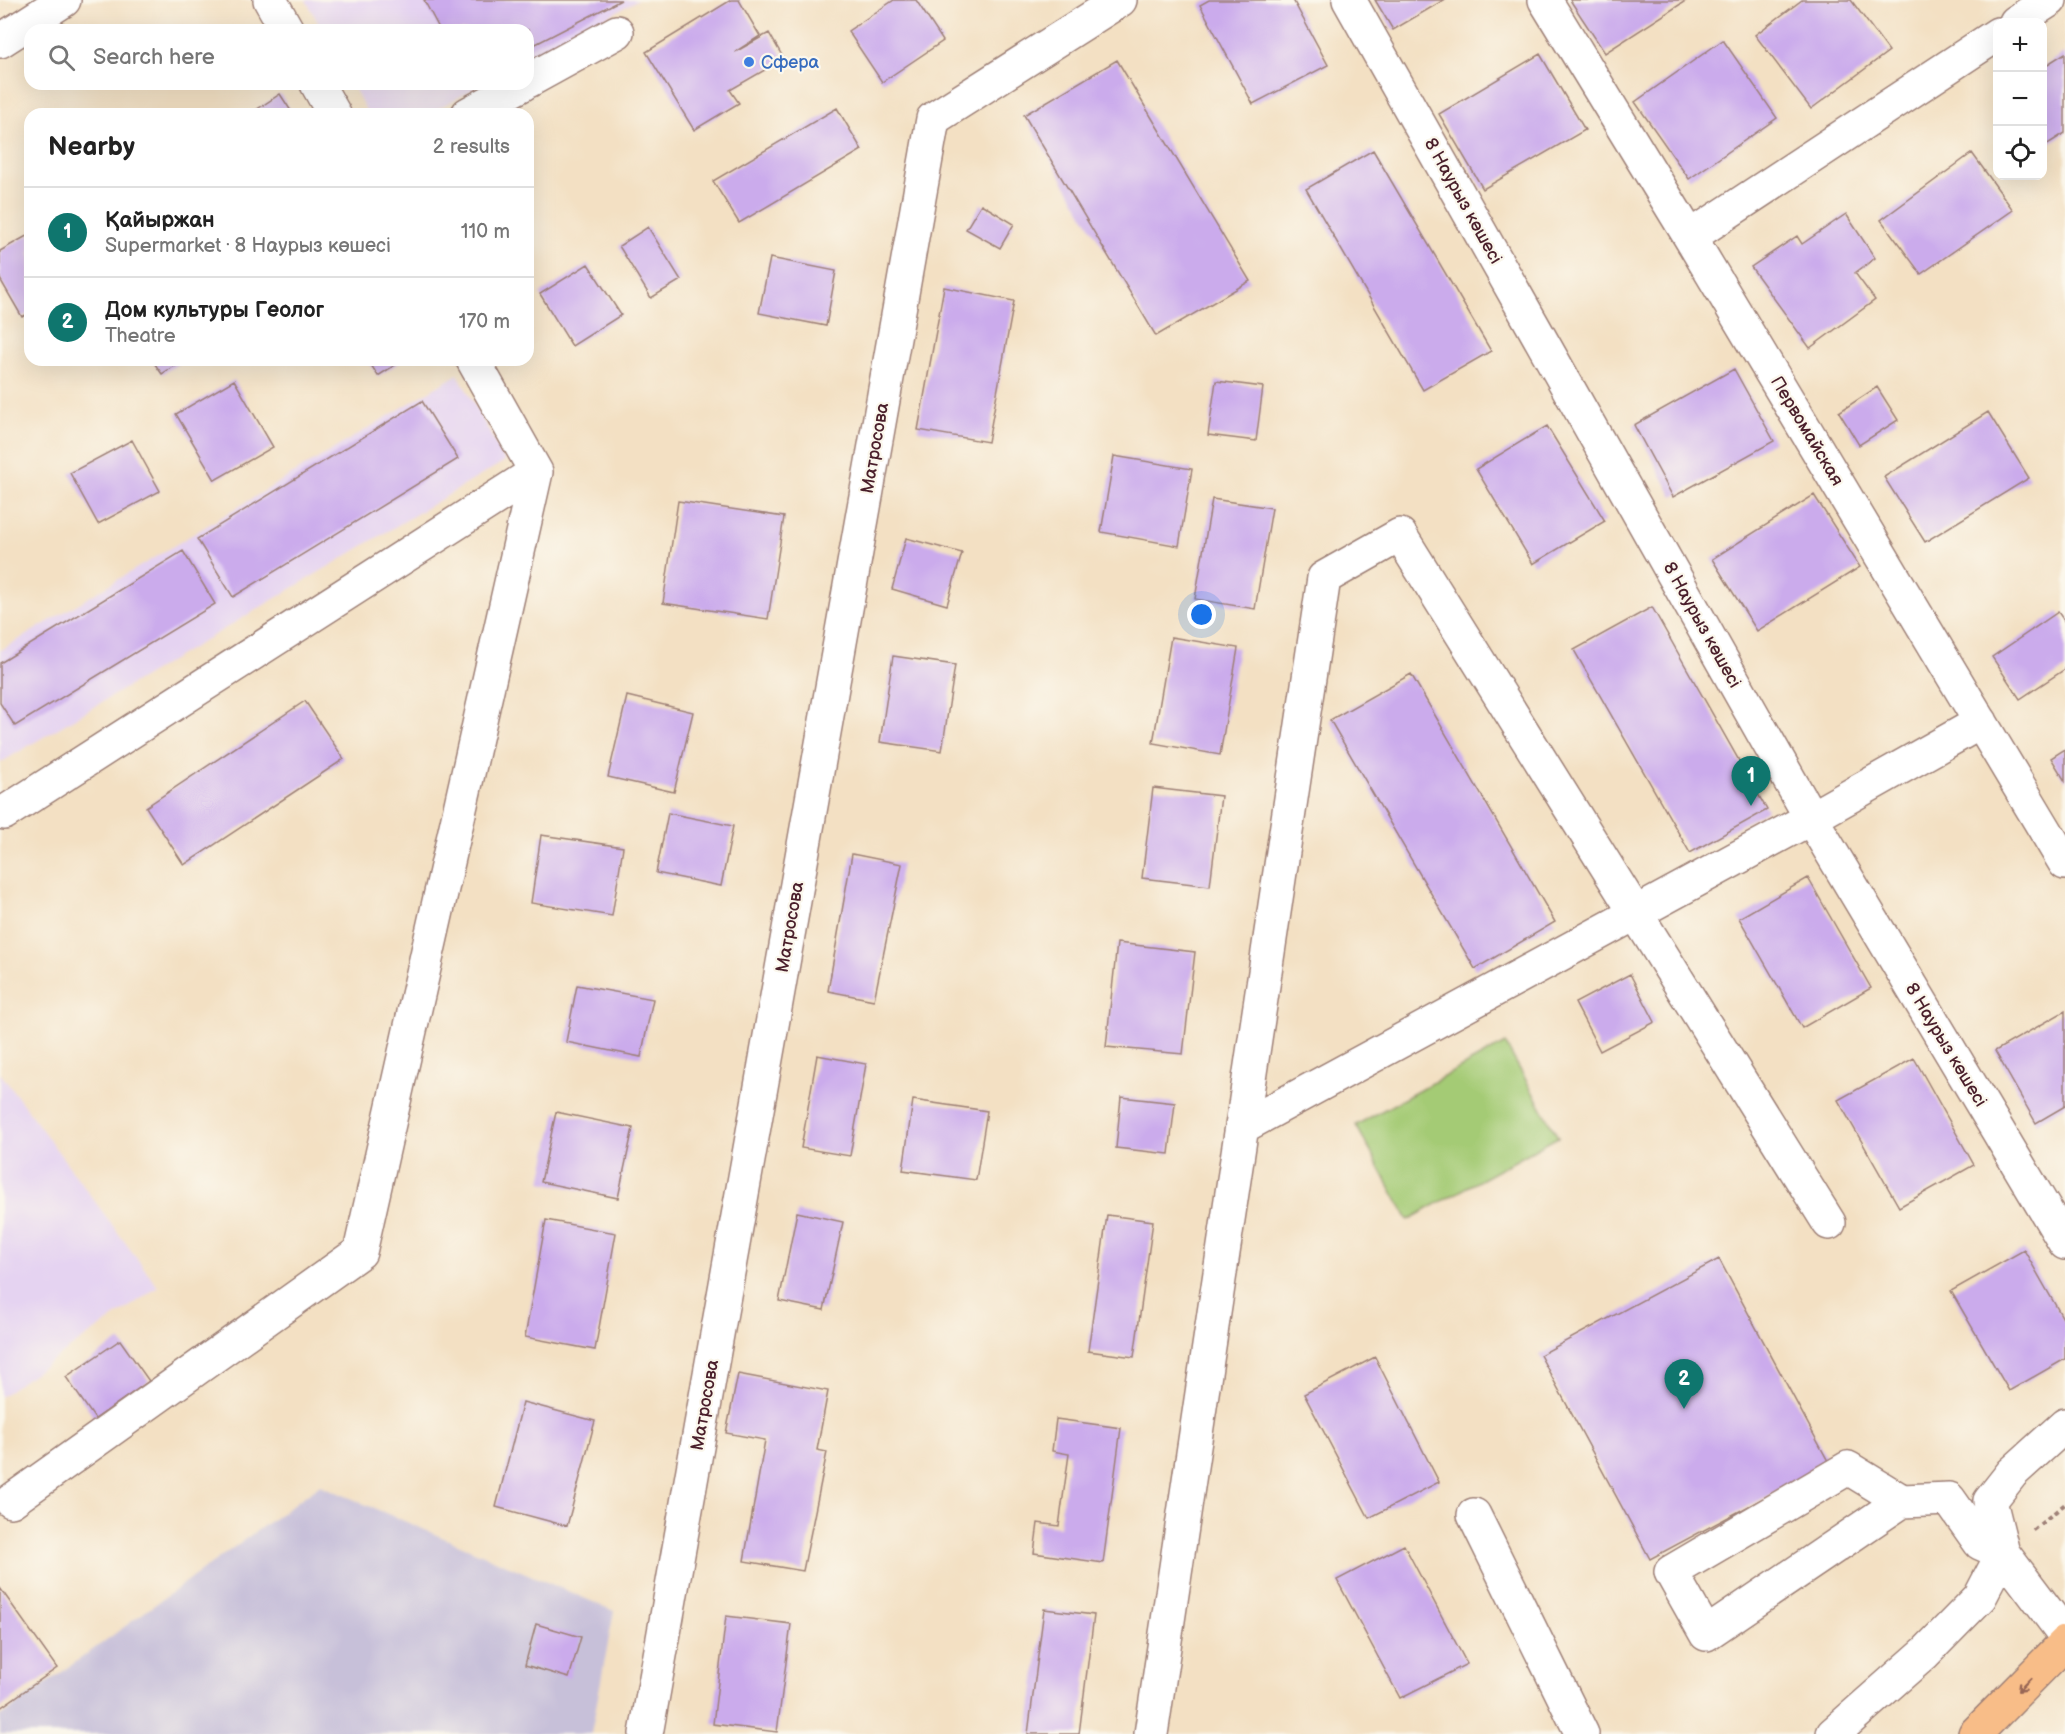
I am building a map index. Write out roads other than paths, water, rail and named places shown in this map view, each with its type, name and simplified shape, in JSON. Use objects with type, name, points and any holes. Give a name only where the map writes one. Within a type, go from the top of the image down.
[{"type":"main road","points":[[1975,1734],[2065,1643]]},
{"type":"street","points":[[27,24],[64,0]]},
{"type":"street","points":[[270,0],[284,24]]},
{"type":"street","name":"Матросова","points":[[646,1734],[933,119],[1120,0]]},
{"type":"street","name":"8 Наурыз көшесі","points":[[1349,0],[1811,818],[2065,1243]]},
{"type":"street","name":"Первомайская","points":[[1545,0],[1690,237],[2065,863]]},
{"type":"street","points":[[2022,18],[2050,0]]},
{"type":"street","points":[[0,41],[24,26]]},
{"type":"street","points":[[534,78],[617,32]]},
{"type":"street","points":[[1690,237],[1993,37]]},
{"type":"street","points":[[320,90],[331,108]]},
{"type":"street","points":[[479,108],[512,90]]},
{"type":"street","points":[[11,1501],[360,1252],[536,472],[476,366]]},
{"type":"street","points":[[4,813],[536,472]]},
{"type":"street","points":[[1151,1734],[1324,578],[1400,535],[1829,1223]]},
{"type":"street","points":[[1242,1127],[1636,914],[1981,722]]},
{"type":"street","points":[[2065,1425],[2012,1473],[1990,1501],[2003,1553],[2065,1635]]},
{"type":"street","points":[[1902,1501],[1706,1634],[1671,1572],[1848,1468],[1902,1501],[1949,1500],[1980,1543],[2003,1553]]},
{"type":"street","points":[[1474,1515],[1582,1734]]},
{"type":"street","points":[[1833,1734],[1925,1653],[1980,1597],[2003,1553]]},
{"type":"place","name":"Сфера","points":[[749,62]]},
{"type":"place","name":"Қайыржан","points":[[1751,806]]},
{"type":"place","name":"Дом культуры Геолог","points":[[1684,1409]]}]
